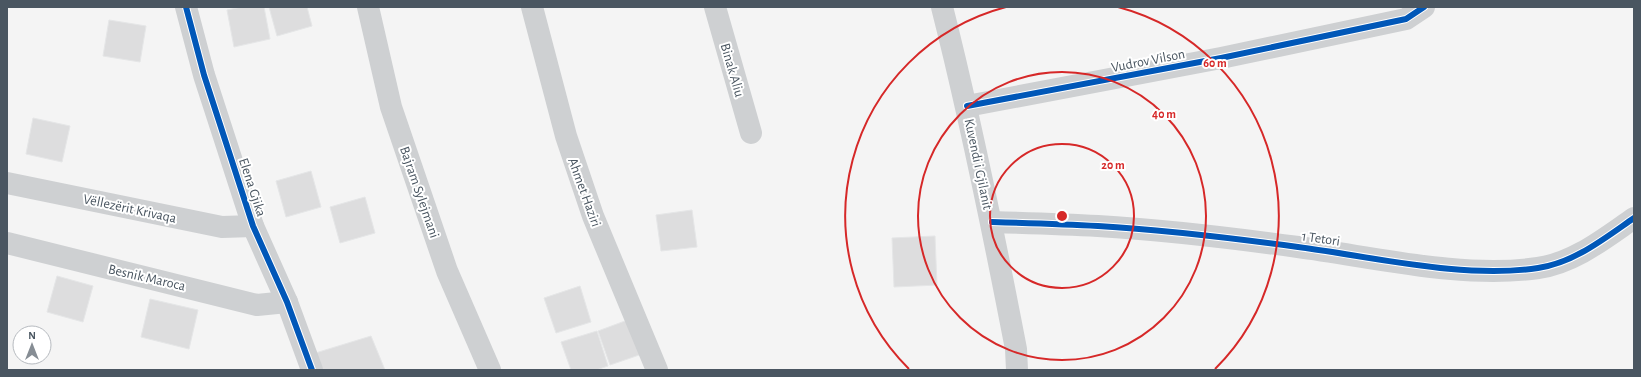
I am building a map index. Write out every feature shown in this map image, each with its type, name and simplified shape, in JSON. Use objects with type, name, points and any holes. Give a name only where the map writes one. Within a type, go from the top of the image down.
[{"type":"street","name":"Elena Gjika","points":[[186,7],[204,75],[253,226],[287,302],[312,370]]},
{"type":"street","name":"Bajram Sylejmani","points":[[368,7],[391,107],[447,271],[490,370]]},
{"type":"street","name":"Ahmet Haziri","points":[[532,7],[566,136],[590,209],[657,370]]},
{"type":"street","name":"Binak Aliu","points":[[715,7],[751,133]]},
{"type":"street","name":"Kuvendi i Gjilanit","points":[[942,7],[967,106],[992,222],[1016,349],[1018,370]]},
{"type":"street","name":"Vudrov Vilson","points":[[967,106],[1213,60],[1406,19],[1424,7]]},
{"type":"street","name":"Vëllezërit Krivaqa","points":[[7,182],[222,227],[253,226]]},
{"type":"street","name":"1 Tetori","points":[[992,222],[1099,226],[1299,247],[1434,267],[1494,270],[1539,268],[1574,258],[1634,218]]},
{"type":"street","name":"Besnik Maroca","points":[[7,243],[258,305],[287,302]]},
{"type":"building","points":[[242,7],[264,7],[270,39],[234,47],[227,10]]},
{"type":"building","points":[[269,7],[307,7],[312,26],[277,36]]},
{"type":"building","points":[[109,20],[146,26],[140,62],[103,56]]},
{"type":"building","points":[[33,118],[70,126],[62,162],[26,154]]},
{"type":"building","points":[[311,171],[321,207],[286,217],[276,181]]},
{"type":"building","points":[[365,197],[375,233],[340,243],[330,207]]},
{"type":"building","points":[[692,210],[697,247],[661,251],[656,215]]},
{"type":"building","points":[[935,236],[937,285],[894,287],[892,238]]},
{"type":"building","points":[[57,276],[93,286],[83,322],[47,312]]},
{"type":"building","points":[[580,286],[591,322],[556,333],[544,298]]},
{"type":"building","points":[[150,299],[198,310],[189,349],[141,337]]},
{"type":"building","points":[[633,318],[645,353],[610,365],[598,331]]},
{"type":"building","points":[[597,331],[608,366],[596,370],[571,370],[561,342]]},
{"type":"building","points":[[371,336],[385,370],[315,370],[309,355]]},
{"type":"cycle path","points":[[186,7],[204,75],[253,226],[287,302],[312,370]]},
{"type":"cycle path","points":[[967,106],[1221,58],[1406,19],[1424,7]]},
{"type":"cycle path","points":[[992,222],[1098,226],[1173,232],[1298,247],[1449,269],[1509,271],[1538,268],[1564,261],[1589,249],[1634,218]]}]
